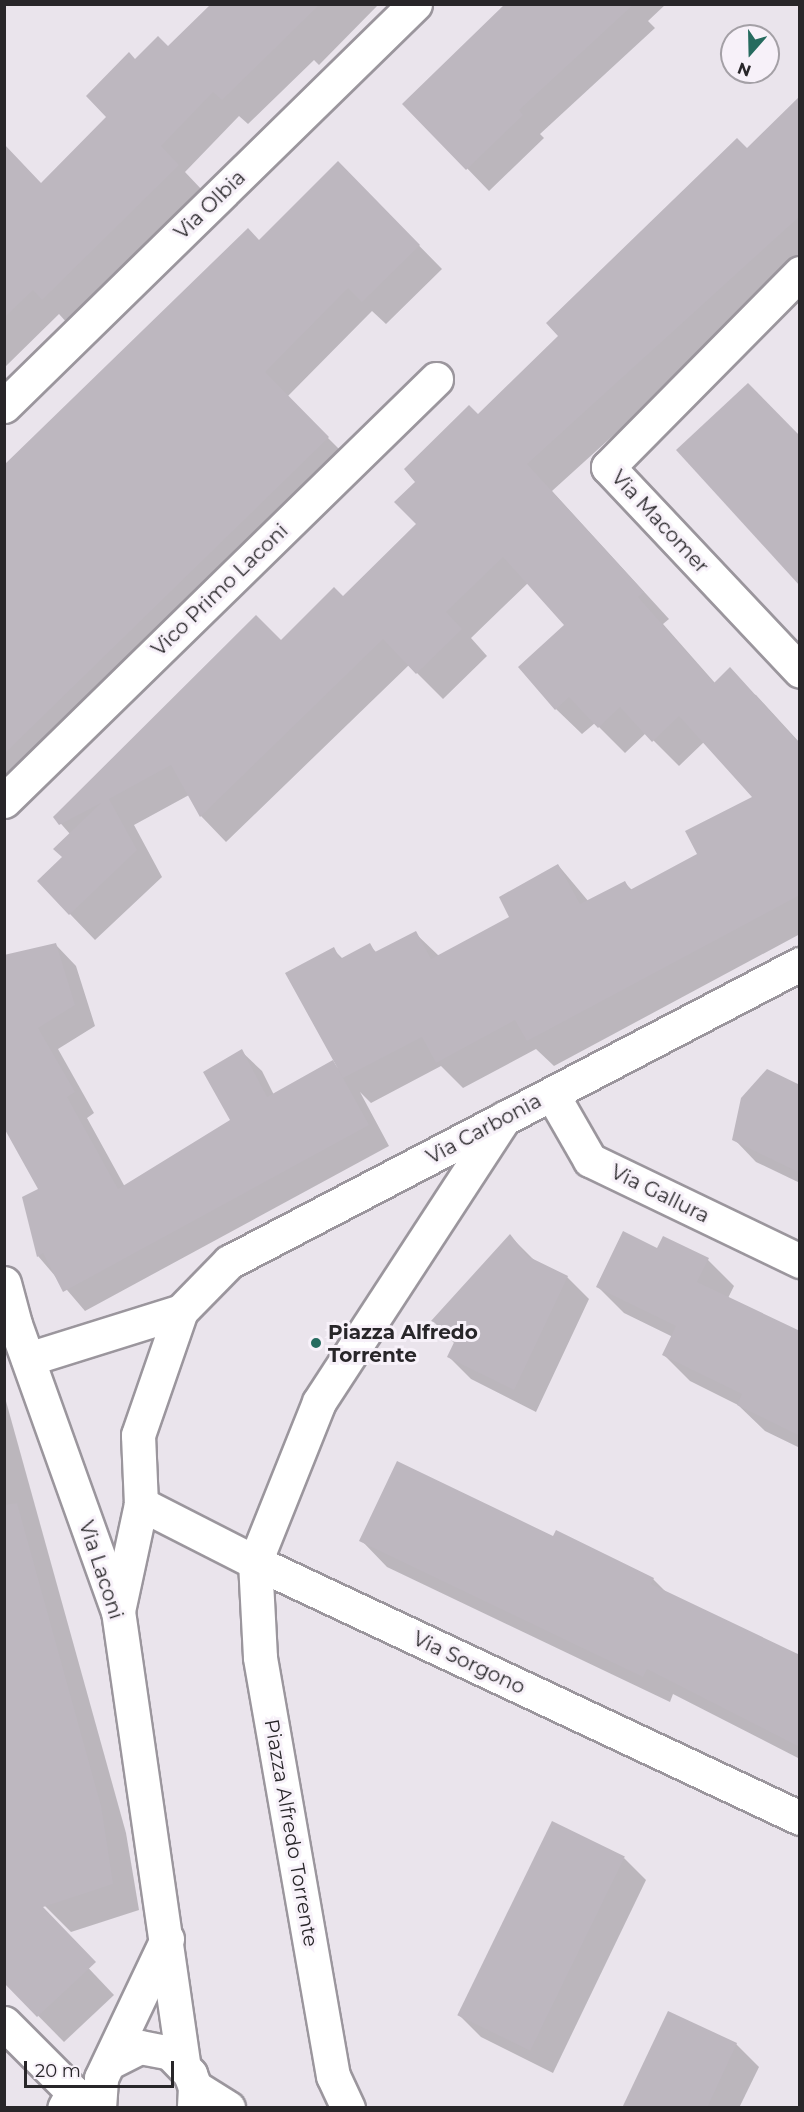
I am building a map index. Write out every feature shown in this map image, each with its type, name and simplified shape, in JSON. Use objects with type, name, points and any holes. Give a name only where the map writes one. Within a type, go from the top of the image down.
[{"type":"street","name":"Via Olbia","points":[[4,406],[415,4]]},
{"type":"street","name":"Via Macomer","points":[[800,273],[608,467],[800,671]]},
{"type":"street","name":"Vico Primo Laconi","points":[[4,801],[436,379]]},
{"type":"street","name":"Via Carbonia","points":[[118,1611],[141,1504],[138,1435],[181,1311],[229,1262],[800,964]]},
{"type":"street","name":"Via Gallura","points":[[552,1094],[590,1160],[800,1261]]},
{"type":"street","name":"Piazza Alfredo Torrente","points":[[348,2108],[333,2076],[260,1657],[255,1562],[318,1402],[504,1118]]},
{"type":"street","name":"Via Laconi","points":[[4,1283],[28,1359],[118,1611],[167,1939]]},
{"type":"street","name":"Via Carbonia","points":[[28,1359],[181,1311]]},
{"type":"street","name":"Via Sorgono","points":[[141,1504],[255,1562],[800,1818]]},
{"type":"street","points":[[167,1939],[191,2085]]},
{"type":"street","points":[[89,2092],[167,1939]]},
{"type":"street","points":[[4,2024],[89,2092]]},
{"type":"street","points":[[89,2092],[140,2047],[155,2048],[191,2085],[228,2108]]},
{"type":"building","points":[[211,4],[320,4],[222,100],[213,92],[161,146],[179,165],[42,300],[33,290],[4,318],[4,144],[41,183],[106,117],[86,96],[129,52],[135,59],[158,36],[168,46]]},
{"type":"building","points":[[505,4],[634,4],[519,110],[523,115],[466,170],[402,104]]},
{"type":"building","points":[[800,96],[800,216],[527,464],[644,592],[638,597],[714,683],[730,667],[800,744],[800,895],[527,1041],[515,1020],[436,1063],[422,1037],[343,1078],[285,973],[334,947],[340,959],[370,943],[375,952],[416,931],[431,959],[509,917],[499,897],[558,864],[580,904],[625,881],[630,890],[697,854],[685,831],[752,797],[679,716],[652,742],[620,707],[598,728],[569,697],[555,710],[518,667],[564,625],[503,557],[446,612],[462,629],[416,674],[383,639],[200,817],[171,765],[109,799],[137,850],[69,915],[37,881],[62,857],[53,849],[101,803],[59,825],[53,817],[256,615],[281,640],[334,587],[343,596],[416,524],[394,502],[415,482],[404,469],[469,405],[478,414],[558,336],[546,323],[737,138],[747,148]]},
{"type":"building","points":[[338,161],[420,245],[362,302],[348,288],[265,372],[329,437],[4,754],[4,465],[248,228],[259,240]]},
{"type":"building","points":[[748,383],[800,436],[800,586],[676,450]]},
{"type":"building","points":[[56,943],[75,1005],[38,1028],[75,1092],[67,1097],[118,1189],[230,1120],[203,1072],[242,1049],[267,1097],[333,1060],[369,1125],[63,1292],[43,1253],[37,1257],[22,1197],[38,1189],[4,1128],[4,955]]},
{"type":"building","points":[[767,1069],[800,1085],[800,1173],[732,1140],[741,1098]]},
{"type":"building","points":[[623,1231],[657,1248],[663,1236],[709,1258],[697,1282],[800,1331],[800,1436],[737,1405],[742,1394],[662,1355],[676,1326],[596,1287]]},
{"type":"building","points":[[510,1234],[527,1256],[568,1276],[514,1390],[447,1357],[459,1332],[431,1321]]},
{"type":"building","points":[[397,1461],[553,1536],[556,1530],[654,1578],[651,1584],[800,1655],[800,1747],[647,1669],[643,1677],[359,1541]]},
{"type":"building","points":[[17,1503],[101,1806],[113,1884],[43,1907],[96,1962],[37,2017],[4,1983],[4,1505]]},
{"type":"building","points":[[552,1821],[625,1857],[530,2051],[457,2015]]},
{"type":"building","points":[[668,2011],[737,2043],[707,2108],[622,2108]]},
{"type":"place","name":"Piazza Alfredo Torrente","points":[[316,1343]]}]
